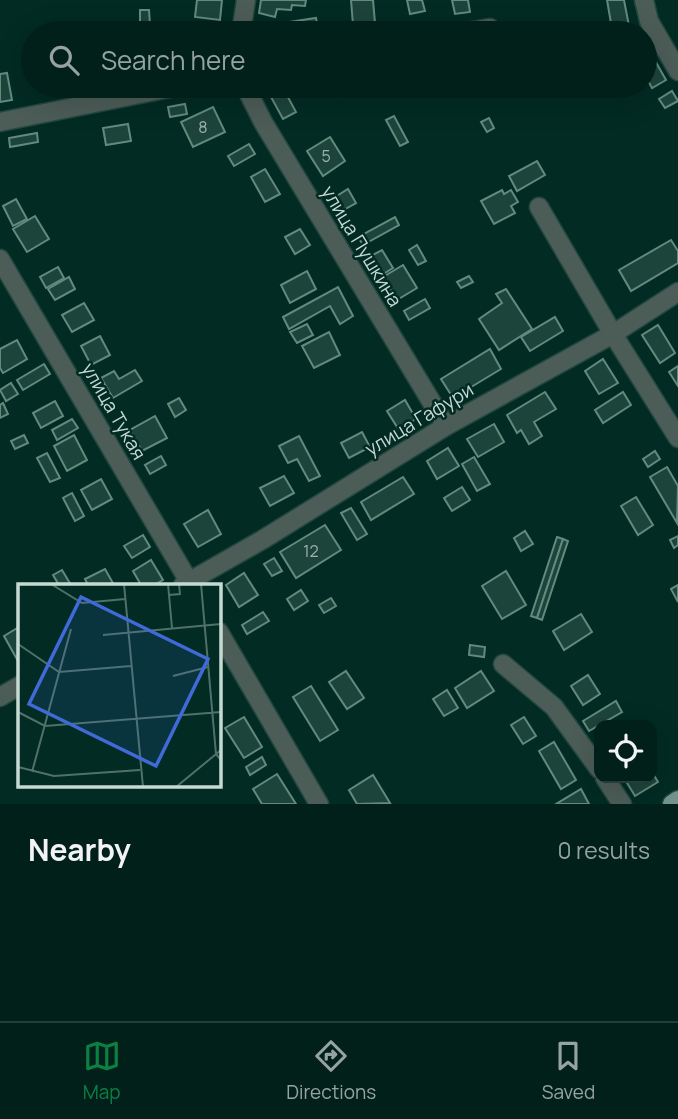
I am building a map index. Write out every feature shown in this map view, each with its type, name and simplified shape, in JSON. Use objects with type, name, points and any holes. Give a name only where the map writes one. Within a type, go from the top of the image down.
[{"type":"main road","points":[[672,804],[678,800]]},
{"type":"street","points":[[243,21],[246,0]]},
{"type":"street","points":[[644,0],[649,21]]},
{"type":"street","points":[[657,35],[678,71]]},
{"type":"street","points":[[0,122],[120,98]]},
{"type":"street","name":"улица Пушкина","points":[[251,98],[262,122],[446,426]]},
{"type":"street","points":[[539,207],[678,438]]},
{"type":"street","name":"улица Тукая","points":[[0,259],[188,584]]},
{"type":"street","name":"улица Гафури","points":[[188,584],[446,426],[613,334],[678,292]]},
{"type":"street","points":[[220,634],[319,804]]},
{"type":"street","points":[[502,664],[554,707],[594,762]]},
{"type":"street","points":[[0,697],[18,687]]},
{"type":"street","points":[[609,783],[622,804]]},
{"type":"building","points":[[197,0],[222,0],[220,20],[195,17]]},
{"type":"building","points":[[261,0],[306,0],[305,6],[292,5],[291,10],[277,9],[275,17],[259,13]]},
{"type":"building","points":[[351,0],[373,0],[375,21],[353,21]]},
{"type":"building","points":[[407,0],[422,0],[425,11],[410,14]]},
{"type":"building","points":[[452,0],[468,0],[470,12],[455,14]]},
{"type":"building","points":[[607,0],[624,0],[628,21],[611,21]]},
{"type":"building","points":[[140,10],[149,10],[150,21],[140,21]]},
{"type":"building","points":[[316,18],[317,21],[296,21]]},
{"type":"building","points":[[657,64],[666,80],[657,85]]},
{"type":"building","points":[[7,73],[12,100],[0,102],[0,74]]},
{"type":"building","points":[[672,91],[678,101],[665,108],[659,99]]},
{"type":"building","points":[[272,98],[288,98],[296,112],[283,119]]},
{"type":"building","points":[[185,104],[187,114],[170,117],[168,107]]},
{"type":"building","points":[[213,107],[225,132],[193,147],[181,122]]},
{"type":"building","points":[[394,116],[408,142],[400,146],[386,120]]},
{"type":"building","points":[[489,118],[494,128],[487,132],[481,122]]},
{"type":"building","points":[[128,124],[131,141],[106,145],[103,128]]},
{"type":"building","points":[[37,133],[38,142],[10,147],[9,138]]},
{"type":"building","points":[[330,137],[345,161],[323,176],[307,151]]},
{"type":"building","points":[[249,144],[255,154],[234,166],[228,156]]},
{"type":"building","points":[[537,161],[545,175],[517,191],[509,176]]},
{"type":"building","points":[[265,169],[280,194],[265,202],[251,177]]},
{"type":"building","points":[[348,189],[356,203],[340,212],[332,199]]},
{"type":"building","points":[[502,190],[504,194],[511,190],[518,202],[511,206],[515,213],[494,224],[481,201]]},
{"type":"building","points":[[16,199],[27,219],[13,226],[3,206]]},
{"type":"building","points":[[35,216],[49,239],[27,252],[13,229]]},
{"type":"building","points":[[395,217],[399,225],[363,245],[358,237]]},
{"type":"building","points":[[300,229],[310,245],[295,254],[285,237]]},
{"type":"building","points":[[671,240],[678,251],[678,263],[631,291],[619,270]]},
{"type":"building","points":[[417,245],[426,261],[418,265],[409,250]]},
{"type":"building","points":[[382,250],[393,268],[380,276],[369,257]]},
{"type":"building","points":[[403,265],[417,288],[397,300],[383,277]]},
{"type":"building","points":[[58,267],[64,278],[46,288],[40,277]]},
{"type":"building","points":[[307,271],[316,289],[290,303],[281,285]]},
{"type":"building","points":[[469,276],[473,282],[461,288],[457,282]]},
{"type":"building","points":[[69,277],[75,289],[55,300],[48,289]]},
{"type":"building","points":[[338,287],[353,316],[340,324],[330,306],[289,329],[283,317]]},
{"type":"building","points":[[506,289],[532,329],[499,350],[479,319],[502,303],[496,294]]},
{"type":"building","points":[[425,299],[430,308],[409,320],[404,311]]},
{"type":"building","points":[[84,303],[94,320],[72,332],[62,315]]},
{"type":"building","points":[[555,317],[563,331],[530,351],[521,337]]},
{"type":"building","points":[[307,324],[313,335],[297,343],[290,332]]},
{"type":"building","points":[[658,325],[675,353],[660,363],[642,335]]},
{"type":"building","points":[[329,332],[340,355],[314,368],[302,346]]},
{"type":"building","points":[[100,336],[110,355],[91,365],[81,346]]},
{"type":"building","points":[[17,340],[27,359],[3,373],[0,368],[0,349]]},
{"type":"building","points":[[490,349],[501,369],[453,398],[441,379]]},
{"type":"building","points":[[603,359],[618,383],[599,394],[585,371]]},
{"type":"building","points":[[44,364],[50,374],[23,390],[17,380]]},
{"type":"building","points":[[678,366],[678,386],[669,372]]},
{"type":"building","points":[[135,370],[142,381],[113,398],[101,378],[114,371],[119,379]]},
{"type":"building","points":[[11,383],[18,394],[6,401],[0,390]]},
{"type":"building","points":[[545,392],[556,409],[534,422],[542,436],[529,444],[521,430],[517,433],[507,415]]},
{"type":"building","points":[[623,392],[631,405],[603,423],[595,410]]},
{"type":"building","points":[[179,398],[186,410],[175,417],[168,404]]},
{"type":"building","points":[[405,400],[416,419],[399,430],[387,411]]},
{"type":"building","points":[[55,401],[63,416],[41,428],[33,413]]},
{"type":"building","points":[[3,403],[8,414],[0,418],[0,405]]},
{"type":"building","points":[[155,416],[167,438],[142,451],[130,430]]},
{"type":"building","points":[[72,419],[78,428],[57,440],[52,430]]},
{"type":"building","points":[[494,424],[504,442],[478,457],[467,439]]},
{"type":"building","points":[[362,432],[370,447],[349,458],[341,443]]},
{"type":"building","points":[[24,435],[28,443],[15,449],[11,441]]},
{"type":"building","points":[[74,435],[87,460],[67,471],[54,446]]},
{"type":"building","points":[[299,436],[320,476],[309,481],[297,459],[288,463],[279,446]]},
{"type":"building","points":[[448,448],[459,466],[437,479],[427,461]]},
{"type":"building","points":[[655,451],[660,459],[648,467],[643,459]]},
{"type":"building","points":[[47,453],[60,478],[50,482],[37,458]]},
{"type":"building","points":[[161,456],[166,465],[150,474],[145,465]]},
{"type":"building","points":[[474,457],[490,484],[477,491],[462,464]]},
{"type":"building","points":[[667,467],[678,486],[677,523],[650,477]]},
{"type":"building","points":[[284,476],[294,493],[270,506],[260,488]]},
{"type":"building","points":[[403,477],[414,494],[371,520],[361,502]]},
{"type":"building","points":[[101,479],[112,499],[92,510],[81,490]]},
{"type":"building","points":[[462,487],[470,500],[452,511],[444,498]]},
{"type":"building","points":[[72,493],[84,516],[75,521],[63,498]]},
{"type":"building","points":[[636,497],[653,525],[638,535],[621,506]]},
{"type":"building","points":[[351,508],[367,534],[357,540],[341,513]]},
{"type":"building","points":[[208,510],[221,534],[198,547],[184,524]]},
{"type":"building","points":[[325,525],[341,550],[296,578],[280,552]]},
{"type":"building","points":[[525,531],[533,544],[521,551],[514,538]]},
{"type":"building","points":[[143,535],[150,547],[132,558],[124,546]]},
{"type":"building","points":[[678,536],[678,545],[674,548],[670,540]]},
{"type":"building","points":[[557,537],[563,539],[537,618],[531,616]]},
{"type":"building","points":[[563,539],[568,541],[542,620],[537,618]]},
{"type":"building","points":[[274,558],[282,571],[272,576],[264,564]]},
{"type":"building","points":[[151,560],[163,580],[156,584],[140,584],[133,571]]},
{"type":"building","points":[[105,569],[113,584],[88,584],[85,579]]},
{"type":"building","points":[[62,570],[70,584],[58,584],[53,575]]},
{"type":"building","points":[[506,571],[526,605],[502,619],[482,586]]},
{"type":"building","points":[[244,573],[258,595],[239,607],[226,585]]},
{"type":"building","points":[[678,585],[678,602],[671,589]]},
{"type":"building","points":[[301,590],[308,601],[294,610],[287,599]]},
{"type":"building","points":[[331,598],[336,606],[324,613],[319,605]]},
{"type":"building","points":[[263,612],[269,621],[247,634],[242,625]]},
{"type":"building","points":[[581,614],[592,632],[564,650],[553,631]]},
{"type":"building","points":[[18,628],[18,661],[4,636]]},
{"type":"building","points":[[470,645],[485,647],[484,657],[469,655]]},
{"type":"building","points":[[346,671],[364,698],[347,709],[329,682]]},
{"type":"building","points":[[481,671],[494,691],[467,708],[455,688]]},
{"type":"building","points":[[588,675],[600,694],[583,705],[571,686]]},
{"type":"building","points":[[311,686],[338,730],[320,741],[293,697]]},
{"type":"building","points":[[447,690],[458,708],[444,716],[433,699]]},
{"type":"building","points":[[616,701],[622,712],[608,720],[594,720],[594,728],[589,731],[583,721]]},
{"type":"building","points":[[244,717],[262,747],[244,758],[225,728]]},
{"type":"building","points":[[524,717],[536,736],[523,744],[511,725]]},
{"type":"building","points":[[554,742],[576,780],[561,789],[539,751]]},
{"type":"building","points":[[262,757],[266,765],[250,775],[246,767]]},
{"type":"building","points":[[277,774],[296,804],[262,804],[253,789]]},
{"type":"building","points":[[373,775],[390,803],[357,804],[349,790]]},
{"type":"building","points":[[627,783],[656,783],[635,796]]},
{"type":"building","points":[[581,789],[589,804],[556,804]]}]
